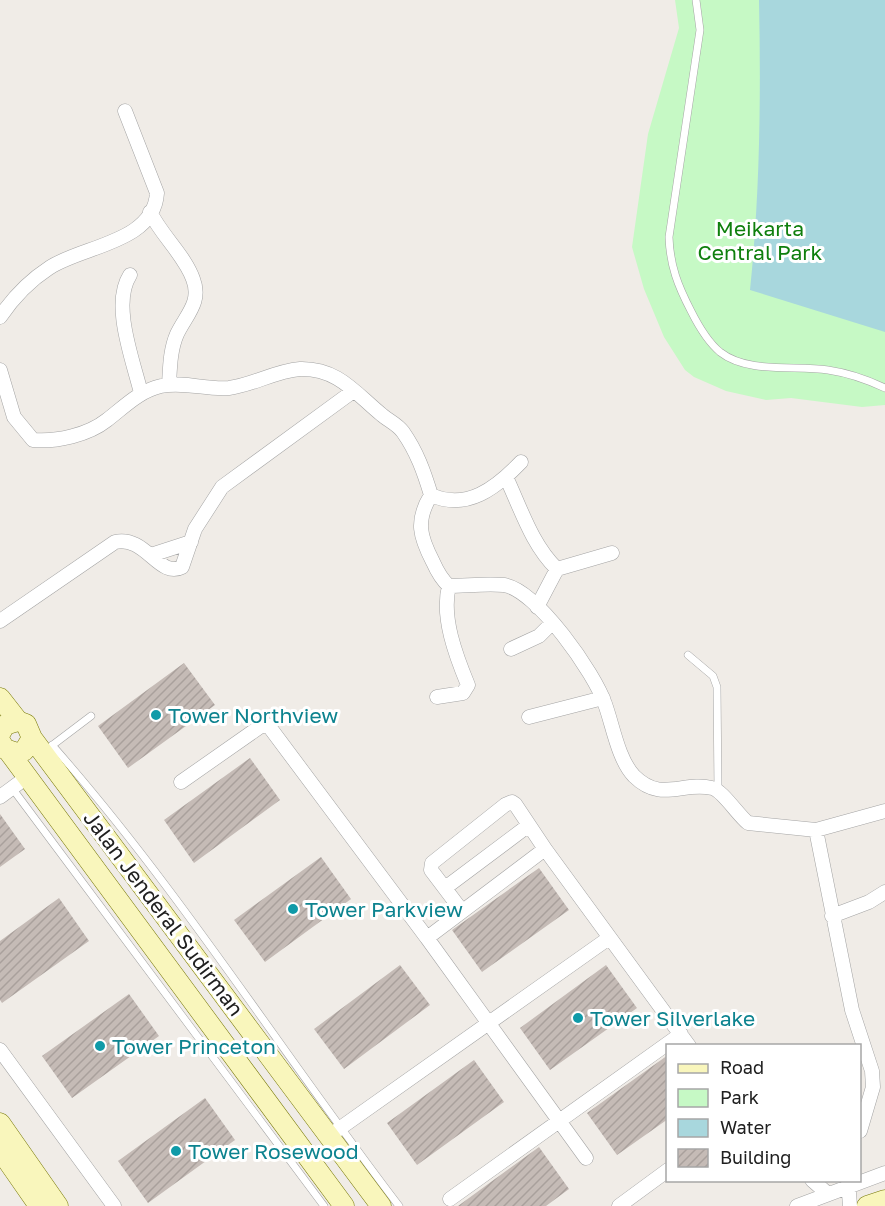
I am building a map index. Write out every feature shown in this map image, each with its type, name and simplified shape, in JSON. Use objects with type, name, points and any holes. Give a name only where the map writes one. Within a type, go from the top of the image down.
[{"type":"street","points":[[0,317],[11,300],[49,268],[71,256],[124,237],[156,205],[157,193],[125,111]]},
{"type":"street","points":[[150,212],[160,233],[186,264],[194,280],[197,297],[177,334],[171,353],[169,385]]},
{"type":"street","points":[[130,275],[123,286],[121,302],[141,393]]},
{"type":"street","points":[[0,370],[14,417],[33,440],[44,441],[88,431],[106,422],[141,393],[169,385],[185,382],[229,388],[300,369],[309,369],[340,379],[356,389],[401,429],[421,462],[431,495],[422,511],[419,530],[440,576],[449,586],[505,585],[523,595],[537,607],[572,647],[597,684],[624,759],[632,773],[642,783],[668,790],[706,787],[718,790],[748,823],[816,830],[885,811]]},
{"type":"street","points":[[0,621],[115,542],[124,540],[140,546],[167,570],[174,571],[182,567],[195,529],[222,487],[352,392]]},
{"type":"street","points":[[431,495],[443,501],[464,501],[506,477],[521,462]]},
{"type":"street","points":[[506,477],[537,544],[557,569]]},
{"type":"street","points":[[151,555],[191,542]]},
{"type":"street","points":[[537,607],[557,569],[612,553]]},
{"type":"street","points":[[437,697],[463,693],[468,685],[452,637],[445,599],[449,586]]},
{"type":"street","points":[[511,649],[539,636],[552,623]]},
{"type":"street","points":[[0,698],[18,721],[26,724],[28,765]]},
{"type":"street","points":[[529,717],[603,698]]},
{"type":"street","points":[[18,721],[5,724],[2,744],[24,751],[28,765]]},
{"type":"street","points":[[181,783],[261,726],[268,725],[427,938],[586,1158]]},
{"type":"street","name":"Jalan Jenderal Sudirman","points":[[2,744],[28,765],[334,1132],[381,1206]]},
{"type":"street","name":"Jalan Jenderal Sudirman","points":[[28,765],[183,988],[344,1206]]},
{"type":"street","points":[[462,911],[431,870],[432,863],[505,804],[512,802],[688,1044]]},
{"type":"street","points":[[445,888],[529,825]]},
{"type":"street","points":[[816,830],[852,1010],[872,1071],[879,1084],[861,1129]]},
{"type":"street","points":[[427,938],[544,849]]},
{"type":"street","points":[[832,916],[869,902],[885,892]]},
{"type":"street","points":[[334,1132],[609,938]]},
{"type":"street","points":[[159,986],[183,988]]},
{"type":"street","points":[[667,1044],[681,1034]]},
{"type":"street","points":[[450,1199],[666,1045]]},
{"type":"street","points":[[0,1050],[114,1206]]},
{"type":"street","points":[[0,1123],[58,1206]]},
{"type":"street","points":[[0,1150],[39,1206]]},
{"type":"street","points":[[619,1206],[666,1171]]},
{"type":"street","points":[[861,1180],[885,1173]]},
{"type":"street","points":[[814,1182],[828,1194]]},
{"type":"street","points":[[797,1206],[848,1184],[850,1206]]},
{"type":"street","points":[[867,1206],[885,1200]]},
{"type":"lane","points":[[696,0],[700,30],[669,237],[670,262],[678,286],[700,328],[720,352],[734,360],[751,365],[826,370],[849,374],[885,388]]},
{"type":"lane","points":[[688,656],[713,676],[717,687],[718,790]]},
{"type":"lane","points":[[91,716],[28,765],[159,986],[324,1206]]},
{"type":"lane","points":[[334,1132],[399,1206]]},
{"type":"green space","name":"Meikarta Central Park","points":[[675,0],[885,0],[885,405],[862,407],[791,398],[766,400],[726,391],[694,377],[685,370],[664,337],[644,289],[632,247],[648,134],[679,28]]},
{"type":"water","points":[[759,0],[885,0],[885,332],[750,290],[759,145]]},
{"type":"building","name":"Tower Northview","points":[[184,663],[215,705],[128,768],[98,726]]},
{"type":"building","points":[[250,758],[280,800],[194,863],[164,820]]},
{"type":"building","points":[[0,814],[25,849],[0,867]]},
{"type":"building","name":"Tower Parkview","points":[[321,857],[351,899],[265,962],[234,920]]},
{"type":"building","points":[[539,868],[569,910],[482,972],[452,930]]},
{"type":"building","points":[[59,898],[89,941],[2,1003],[0,1000],[0,941]]},
{"type":"building","points":[[400,965],[430,1005],[344,1069],[314,1029]]},
{"type":"building","name":"Tower Silverlake","points":[[606,965],[637,1008],[550,1070],[520,1028]]},
{"type":"building","name":"Tower Princeton","points":[[129,994],[159,1036],[72,1098],[42,1056]]},
{"type":"building","points":[[666,1056],[666,1120],[617,1155],[587,1113]]},
{"type":"building","points":[[474,1060],[504,1102],[417,1165],[387,1123]]},
{"type":"building","name":"Tower Rosewood","points":[[205,1098],[235,1140],[148,1203],[118,1161]]},
{"type":"building","points":[[539,1147],[569,1189],[546,1206],[458,1206]]},
{"type":"place","name":"Tower Northview","points":[[156,715]]},
{"type":"place","name":"Tower Parkview","points":[[293,909]]},
{"type":"place","name":"Tower Silverlake","points":[[578,1018]]},
{"type":"place","name":"Tower Princeton","points":[[100,1046]]},
{"type":"place","name":"Tower Rosewood","points":[[176,1151]]}]
